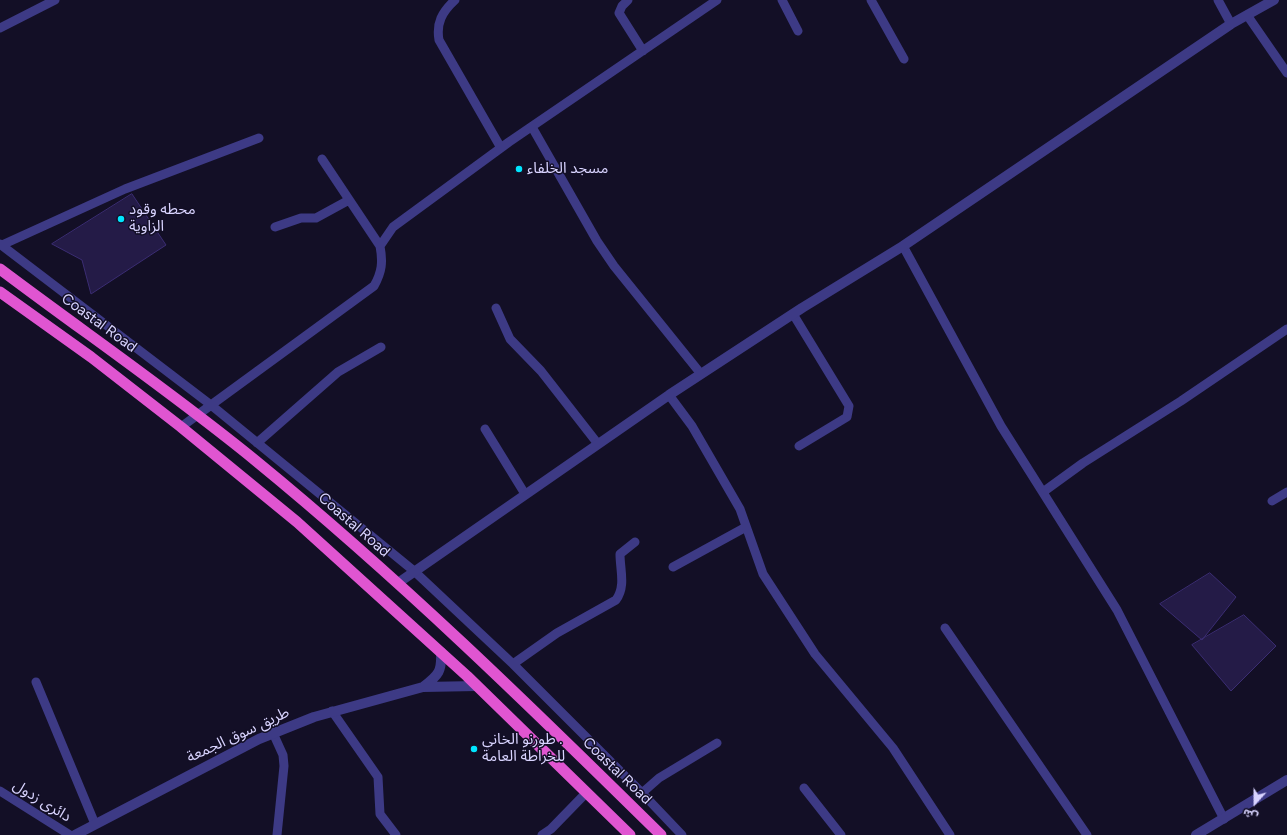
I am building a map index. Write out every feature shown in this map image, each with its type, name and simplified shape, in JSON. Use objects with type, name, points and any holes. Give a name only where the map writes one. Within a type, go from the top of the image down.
[{"type":"highway","name":"Coastal Road","points":[[0,269],[197,415],[256,461],[398,583],[661,835]]},
{"type":"highway","points":[[0,292],[91,357],[181,427],[297,522],[441,652],[630,835]]},
{"type":"street","points":[[0,28],[55,0]]},
{"type":"street","points":[[455,0],[444,10],[438,23],[437,31],[439,40],[502,148]]},
{"type":"street","points":[[628,0],[622,6],[619,13],[643,51]]},
{"type":"street","points":[[380,246],[393,227],[502,148],[716,0]]},
{"type":"street","points":[[782,0],[798,31]]},
{"type":"street","points":[[871,0],[904,59]]},
{"type":"street","points":[[1218,0],[1231,24]]},
{"type":"street","points":[[398,583],[669,395],[903,246],[1231,24],[1274,0]]},
{"type":"street","points":[[1247,16],[1287,73]]},
{"type":"street","points":[[532,127],[597,241],[614,266],[701,374]]},
{"type":"street","points":[[259,138],[125,189],[1,244],[211,406],[414,571],[513,664],[642,792],[682,835]]},
{"type":"street","points":[[181,427],[374,286],[380,274],[382,261],[380,246],[322,159]]},
{"type":"street","points":[[274,227],[301,218],[316,218],[349,200]]},
{"type":"street","points":[[903,246],[1001,426],[1117,610],[1224,819]]},
{"type":"street","points":[[496,308],[510,339],[541,371],[598,444]]},
{"type":"street","points":[[794,314],[849,406],[847,417],[799,446]]},
{"type":"street","points":[[1042,492],[1083,463],[1181,401],[1287,329]]},
{"type":"street","points":[[257,443],[338,372],[381,347]]},
{"type":"street","points":[[669,395],[692,426],[740,509],[763,574],[803,637],[893,748],[950,835]]},
{"type":"street","points":[[484,429],[525,494]]},
{"type":"street","points":[[1272,501],[1287,492]]},
{"type":"street","points":[[673,567],[746,527]]},
{"type":"street","points":[[513,664],[557,633],[616,600],[622,587],[620,554],[635,542]]},
{"type":"street","points":[[945,628],[1087,835]]},
{"type":"street","name":"طريق سوق الجمعة","points":[[423,687],[436,678],[442,666],[441,652]]},
{"type":"street","points":[[36,682],[95,824]]},
{"type":"street","name":"طريق سوق الجمعة","points":[[75,835],[273,733],[332,711],[423,687],[446,685],[477,686]]},
{"type":"street","points":[[332,711],[378,777],[380,814],[396,835]]},
{"type":"street","points":[[273,733],[283,755],[284,766],[277,835]]},
{"type":"street","points":[[642,792],[659,778],[717,743]]},
{"type":"street","points":[[1196,835],[1287,780]]},
{"type":"street","points":[[804,788],[841,835]]},
{"type":"street","name":"دائرى زدول","points":[[0,791],[70,835]]},
{"type":"street","points":[[542,835],[551,829],[586,793]]},
{"type":"building","name":"محطه وقود الزاوية","points":[[132,194],[166,245],[91,294],[82,260],[52,244]]},
{"type":"building","points":[[1210,573],[1236,597],[1202,640],[1160,604]]},
{"type":"building","points":[[1244,615],[1276,646],[1231,691],[1192,645]]},
{"type":"place","name":"مسجد الخلفاء","points":[[519,169]]},
{"type":"place","name":"محطه وقود الزاوية","points":[[121,219]]},
{"type":"place","name":"طورنو الخاني . للخراطة العامة","points":[[474,749]]}]
